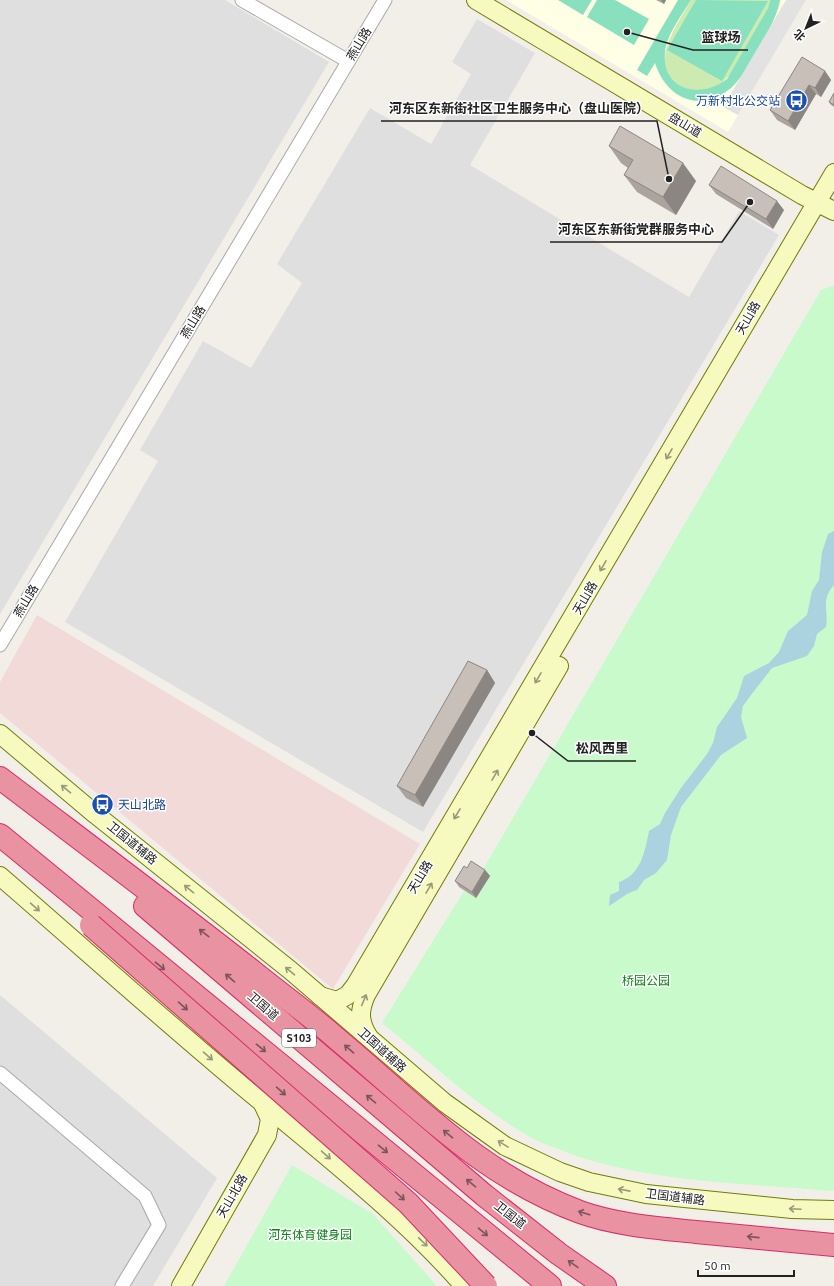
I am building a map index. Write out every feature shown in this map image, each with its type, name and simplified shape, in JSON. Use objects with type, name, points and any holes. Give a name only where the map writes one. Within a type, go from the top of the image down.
[{"type":"highway","points":[[0,779],[192,924],[323,1027],[425,1116],[462,1146],[502,1174],[557,1203],[583,1213],[615,1221],[654,1228],[834,1245]]},
{"type":"highway","name":"卫国道","points":[[0,779],[484,1195],[559,1254],[605,1286]]},
{"type":"highway","name":"S103","points":[[0,835],[550,1286]]},
{"type":"highway","points":[[0,841],[91,925],[408,1203],[486,1286]]},
{"type":"street","points":[[242,0],[348,62]]},
{"type":"street","name":"燕山路","points":[[0,645],[385,0]]},
{"type":"street","name":"盘山道","points":[[482,1],[827,202]]},
{"type":"street","name":"天山路","points":[[368,1036],[363,1027],[360,1013],[366,995],[827,202],[834,172]]},
{"type":"street","name":"天山路","points":[[320,996],[337,1001],[348,995],[355,986],[529,693],[827,202]]},
{"type":"street","name":"卫国道辅路","points":[[0,734],[95,814],[320,996],[368,1036],[404,1070],[475,1126],[517,1152],[560,1172],[589,1182],[646,1194],[792,1209],[834,1210]]},
{"type":"street","points":[[0,876],[263,1104],[310,1142],[402,1222],[464,1286]]},
{"type":"street","points":[[0,1073],[145,1196],[159,1225],[122,1286]]},
{"type":"street","name":"天山北路","points":[[180,1286],[267,1135],[270,1119],[263,1104]]},
{"type":"street","name":"天山北路","points":[[190,1286],[271,1144],[279,1137],[284,1136],[310,1142]]},
{"type":"shaded area","points":[[0,0],[225,0],[329,62],[0,614]]},
{"type":"shaded area","points":[[506,0],[806,0],[728,132]]},
{"type":"shaded area","points":[[786,0],[806,0],[738,115],[723,107]]},
{"type":"shaded area","points":[[477,19],[535,53],[470,165],[689,297],[739,211],[779,235],[423,832],[65,622],[158,461],[140,450],[203,341],[251,368],[302,283],[277,264],[370,108],[431,144],[471,74],[452,62]]},
{"type":"shaded area","points":[[37,615],[420,844],[333,989],[0,713],[0,682]]},
{"type":"shaded area","points":[[0,995],[217,1178],[153,1286],[0,1286]]},
{"type":"green space","points":[[558,0],[592,0],[583,15]]},
{"type":"green space","points":[[597,0],[615,0],[649,19],[634,45],[587,17]]},
{"type":"green space","points":[[678,0],[691,0],[675,25],[666,45],[665,65],[669,75],[676,83],[685,88],[695,90],[706,89],[727,79],[768,8],[770,0],[780,0],[768,33],[745,71],[731,88],[719,96],[708,100],[696,101],[676,93],[667,85],[660,75],[655,63],[647,76],[637,70]]},
{"type":"green space","points":[[691,0],[770,0],[768,8],[732,72],[719,85],[706,90],[692,90],[684,88],[672,80],[666,70],[665,58],[667,46],[672,33]]},
{"type":"green space","points":[[696,0],[768,1],[722,81],[667,50]]},
{"type":"green space","name":"桥园公园","points":[[834,285],[834,1191],[693,1180],[657,1175],[588,1160],[549,1146],[508,1124],[471,1097],[382,1023],[464,891],[476,898],[482,871],[821,290]]},
{"type":"green space","name":"河东体育健身园","points":[[292,1165],[373,1214],[437,1286],[224,1286]]},
{"type":"water","points":[[834,531],[834,585],[827,596],[826,601],[826,627],[817,634],[814,646],[807,656],[772,668],[743,706],[741,717],[747,738],[721,755],[681,807],[671,835],[667,860],[656,873],[644,880],[637,890],[609,906],[610,895],[619,891],[619,882],[632,874],[641,861],[649,831],[660,824],[665,813],[681,788],[707,754],[713,743],[717,727],[737,698],[744,676],[769,663],[779,652],[788,631],[807,615],[812,591],[819,580],[822,552],[828,534]]},
{"type":"building","points":[[802,57],[825,71],[815,88],[809,85],[788,121],[770,110]]},
{"type":"building","points":[[834,93],[834,105],[829,102]]},
{"type":"building","points":[[620,126],[683,163],[663,197],[624,175],[633,160],[609,146]]},
{"type":"building","points":[[721,166],[777,201],[766,219],[709,185]]},
{"type":"building","points":[[468,661],[487,670],[415,795],[397,786]]},
{"type":"building","points":[[471,861],[485,870],[472,892],[455,881],[464,866],[467,868]]},
{"type":"place","name":"篮球场","points":[[627,32]]},
{"type":"place","name":"万新村北公交站","points":[[796,101]]},
{"type":"place","name":"河东区东新街社区卫生服务中心（盘山医院）","points":[[669,179]]},
{"type":"place","name":"河东区东新街党群服务中心","points":[[750,202]]},
{"type":"place","name":"松风西里","points":[[532,733]]},
{"type":"place","name":"天山北路","points":[[102,805]]}]
